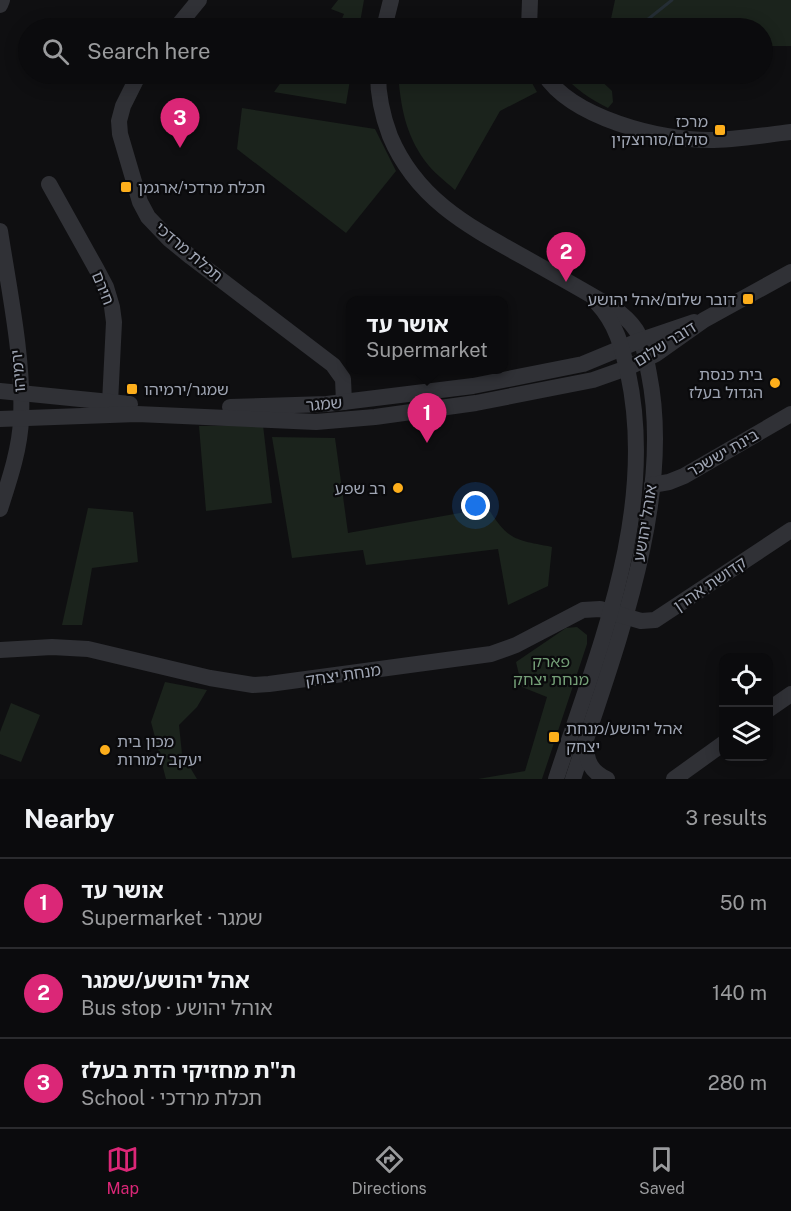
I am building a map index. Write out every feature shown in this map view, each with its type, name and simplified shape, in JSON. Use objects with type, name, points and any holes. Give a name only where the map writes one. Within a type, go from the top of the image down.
[{"type":"street","points":[[0,5],[2,0]]},
{"type":"street","points":[[184,18],[199,0]]},
{"type":"street","points":[[386,18],[391,0]]},
{"type":"street","points":[[529,18],[530,0]]},
{"type":"street","name":"תכלת מרדכי","points":[[135,84],[123,106],[119,121],[120,134],[140,202],[148,217],[169,239],[191,257],[324,357],[339,371],[343,379],[344,402]]},
{"type":"street","name":"אוהל יהושע","points":[[378,84],[384,120],[396,150],[409,172],[433,199],[476,231],[613,308],[627,319],[641,340],[653,397],[654,423],[652,485],[641,548],[614,616],[556,779]]},
{"type":"street","points":[[552,84],[560,93],[579,106],[646,132],[692,140],[791,132]]},
{"type":"street","name":"חירם","points":[[48,184],[106,287],[112,307],[114,322],[110,403]]},
{"type":"street","name":"ירמיהו","points":[[0,231],[14,321],[21,419],[14,460],[0,509]]},
{"type":"street","name":"דובר שלום","points":[[627,368],[646,360],[677,341],[704,320],[791,272]]},
{"type":"street","name":"אוהל יהושע","points":[[573,779],[586,741],[614,616],[636,481],[637,430],[622,348],[610,319],[581,289]]},
{"type":"street","name":"דובר שלום","points":[[641,340],[704,320]]},
{"type":"street","name":"שמגר","points":[[0,392],[110,403],[245,408],[344,402],[463,388],[546,372],[584,364],[641,340]]},
{"type":"street","name":"שמגר","points":[[0,419],[137,414],[298,422],[358,419],[528,393],[593,380],[627,368]]},
{"type":"street","points":[[344,402],[358,419]]},
{"type":"street","name":"בינת יששכר","points":[[652,485],[684,476],[791,414]]},
{"type":"street","name":"קדושת אהרן","points":[[614,616],[648,621],[661,618],[791,530]]},
{"type":"street","name":"מנחת יצחק","points":[[0,650],[63,647],[88,649],[210,678],[253,685],[326,678],[490,654],[516,645],[564,619],[614,616]]},
{"type":"street","name":"מנחת יצחק","points":[[0,642],[75,640],[101,647],[116,655]]},
{"type":"street","points":[[586,741],[586,756],[592,769],[607,779]]},
{"type":"street","points":[[674,779],[719,746]]},
{"type":"green space","points":[[338,0],[364,0],[361,18],[342,18],[344,14],[331,9]]},
{"type":"green space","points":[[615,0],[791,0],[791,46],[773,46],[773,18],[611,18]]},
{"type":"green space","points":[[280,84],[349,84],[346,104],[274,92]]},
{"type":"green space","points":[[399,84],[533,84],[537,92],[500,111],[455,190],[428,165],[418,151],[408,130]]},
{"type":"green space","points":[[573,84],[605,84],[612,91],[613,102],[608,108]]},
{"type":"green space","points":[[242,108],[375,129],[396,171],[346,233],[237,149]]},
{"type":"green space","points":[[263,425],[272,503],[206,511],[199,426]]},
{"type":"green space","points":[[272,437],[335,438],[348,533],[488,508],[501,527],[514,537],[552,547],[548,586],[508,605],[498,549],[366,565],[363,550],[292,558]]},
{"type":"green space","points":[[88,508],[133,512],[138,562],[92,568],[82,625],[62,625]]},
{"type":"green space","name":"פארק מנחת יצחק","points":[[577,627],[587,635],[587,644],[542,779],[478,779],[525,771],[547,697],[522,687],[516,662],[566,628]]},
{"type":"green space","points":[[165,682],[207,690],[197,707],[179,725],[182,754],[197,779],[166,779],[151,722]]},
{"type":"green space","points":[[11,703],[40,715],[21,762],[0,754],[0,732]]},
{"type":"waterway","points":[[650,18],[672,0]]},
{"type":"place","name":"מרכז סולם/סורוצקין","points":[[720,130]]},
{"type":"place","name":"ת\"ת מחזיקי הדת בעלז","points":[[180,148]]},
{"type":"place","name":"תכלת מרדכי/ארגמן","points":[[126,187]]},
{"type":"place","name":"אהל יהושע/שמגר","points":[[566,282]]},
{"type":"place","name":"דובר שלום/אהל יהושע","points":[[748,299]]},
{"type":"place","name":"בית כנסת הגדול בעלז","points":[[775,383]]},
{"type":"place","name":"שמגר/ירמיהו","points":[[132,389]]},
{"type":"place","name":"אושר עד","points":[[427,443]]},
{"type":"place","name":"רב שפע","points":[[398,488]]},
{"type":"place","name":"אהל יהושע/מנחת יצחק","points":[[554,737]]},
{"type":"place","name":"מכון בית יעקב למורות","points":[[105,750]]}]
